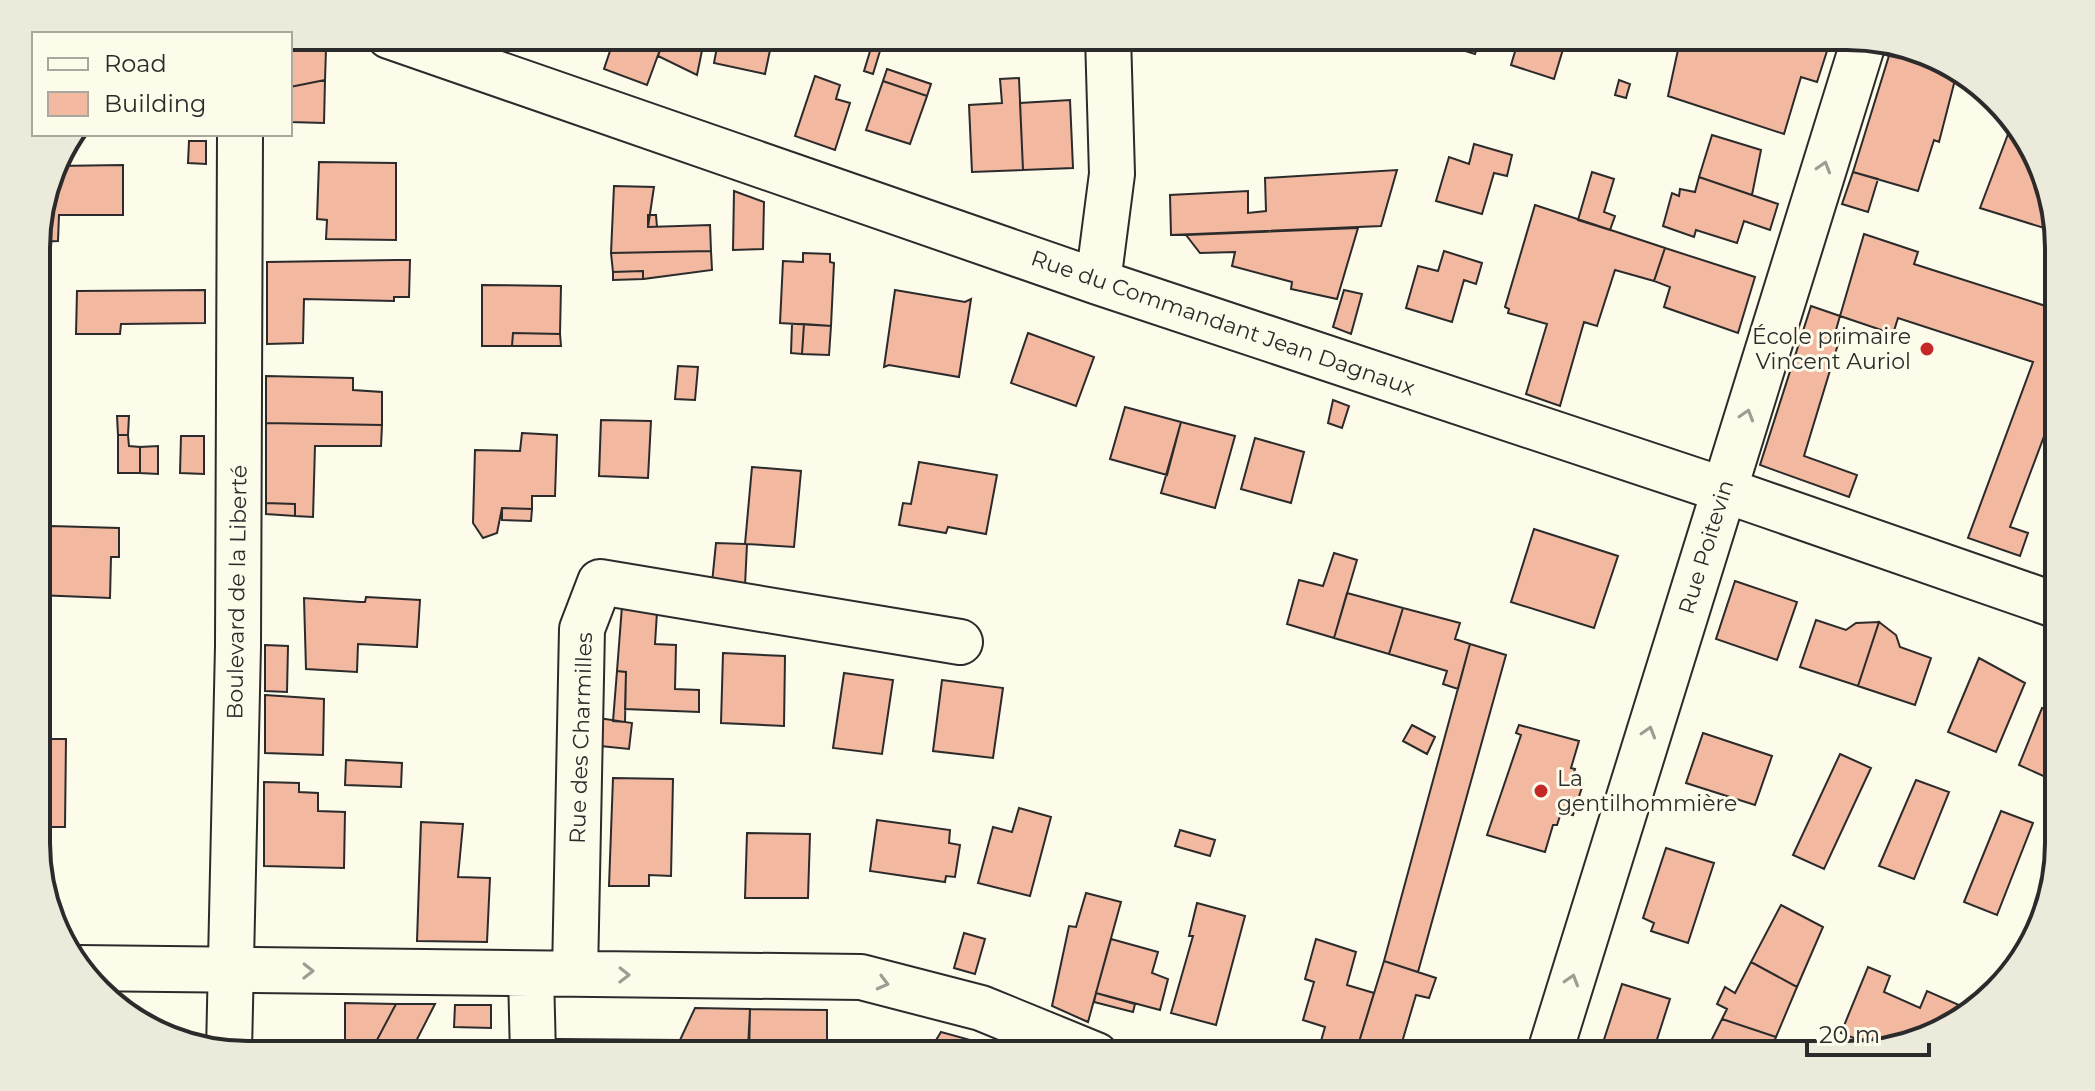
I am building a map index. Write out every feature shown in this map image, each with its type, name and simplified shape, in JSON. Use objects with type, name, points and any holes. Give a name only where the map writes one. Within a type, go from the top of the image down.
[{"type":"street","name":"Rue du Commandant Jean Dagnaux","points":[[429,50],[1098,282],[1724,490],[2045,601]]},
{"type":"street","points":[[1098,282],[1112,174],[1108,50]]},
{"type":"street","name":"Rue Poitevin","points":[[1553,1041],[1861,51]]},
{"type":"street","name":"Boulevard de la Liberté","points":[[229,1040],[238,631],[240,136]]},
{"type":"street","name":"Rue des Charmilles","points":[[575,974],[582,629],[600,582],[960,642]]},
{"type":"street","points":[[95,968],[861,977],[981,1008],[1062,1041]]},
{"type":"street","points":[[531,974],[533,1041]]},
{"type":"building","points":[[292,50],[326,50],[325,80],[292,87]]},
{"type":"building","points":[[610,50],[660,50],[647,85],[604,69]]},
{"type":"building","points":[[660,50],[702,50],[697,75],[658,56]]},
{"type":"building","points":[[716,50],[770,50],[765,74],[714,63]]},
{"type":"building","points":[[870,50],[880,51],[873,74],[864,71]]},
{"type":"building","points":[[1516,50],[1563,50],[1554,79],[1511,65]]},
{"type":"building","points":[[1678,50],[1827,50],[1817,82],[1801,77],[1784,134],[1668,96]]},
{"type":"building","points":[[1889,55],[1934,70],[1955,82],[1939,142],[1934,140],[1918,191],[1853,172]]},
{"type":"building","points":[[887,69],[931,84],[927,96],[883,81]]},
{"type":"building","points":[[815,76],[840,85],[836,99],[850,103],[835,150],[795,136]]},
{"type":"building","points":[[1019,78],[1023,170],[972,172],[969,105],[1002,103],[1000,79]]},
{"type":"building","points":[[325,80],[324,123],[292,122],[292,87]]},
{"type":"building","points":[[1619,80],[1630,84],[1626,98],[1615,95]]},
{"type":"building","points":[[883,81],[927,96],[910,144],[866,130]]},
{"type":"building","points":[[1070,100],[1073,168],[1023,170],[1020,103]]},
{"type":"building","points":[[2008,133],[2030,172],[2043,228],[1980,208]]},
{"type":"building","points":[[1712,135],[1761,150],[1752,195],[1699,177]]},
{"type":"building","points":[[189,141],[206,141],[206,164],[188,163]]},
{"type":"building","points":[[1474,144],[1512,155],[1507,176],[1494,173],[1482,214],[1436,201],[1449,157],[1469,164]]},
{"type":"building","points":[[319,162],[396,163],[396,240],[326,239],[327,220],[317,219]]},
{"type":"building","points":[[123,165],[123,215],[59,215],[58,241],[50,241],[57,197],[68,166]]},
{"type":"building","points":[[1397,170],[1381,226],[1171,235],[1170,195],[1248,191],[1248,213],[1266,211],[1265,178]]},
{"type":"building","points":[[1592,172],[1614,179],[1604,212],[1615,216],[1610,230],[1578,220]]},
{"type":"building","points":[[1853,172],[1878,179],[1868,212],[1842,204]]},
{"type":"building","points":[[1699,177],[1778,204],[1770,230],[1744,221],[1737,243],[1696,230],[1694,237],[1663,226],[1672,193],[1679,196],[1680,189],[1695,192]]},
{"type":"building","points":[[614,186],[654,187],[648,227],[710,225],[711,251],[611,253]]},
{"type":"building","points":[[734,191],[764,202],[763,249],[733,250]]},
{"type":"building","points":[[1535,205],[1665,248],[1654,281],[1615,270],[1597,326],[1584,322],[1560,406],[1526,394],[1547,324],[1508,313],[1509,309],[1505,307]]},
{"type":"building","points":[[648,215],[656,215],[657,227],[648,227]]},
{"type":"building","points":[[1358,228],[1337,299],[1291,289],[1292,282],[1232,266],[1235,252],[1200,253],[1186,235]]},
{"type":"building","points":[[1864,234],[1918,252],[1914,264],[2045,306],[2045,434],[2010,527],[2028,533],[2020,556],[1968,538],[2033,362],[1898,318],[1893,334],[1840,316]]},
{"type":"building","points":[[1665,248],[1755,277],[1738,333],[1664,307],[1670,287],[1654,281]]},
{"type":"building","points":[[711,251],[712,270],[643,279],[643,271],[613,272],[611,253]]},
{"type":"building","points":[[1444,251],[1482,263],[1476,284],[1464,280],[1452,322],[1406,308],[1418,266],[1438,271]]},
{"type":"building","points":[[803,253],[830,254],[830,262],[834,263],[831,326],[780,323],[783,261],[803,262]]},
{"type":"building","points":[[410,260],[409,297],[394,297],[394,301],[304,299],[303,343],[267,344],[267,262]]},
{"type":"building","points":[[643,271],[643,279],[613,280],[613,272]]},
{"type":"building","points":[[482,285],[561,286],[560,334],[513,333],[512,346],[482,346]]},
{"type":"building","points":[[205,290],[205,323],[121,324],[120,334],[76,334],[77,291]]},
{"type":"building","points":[[895,290],[965,302],[971,299],[959,377],[889,365],[884,367]]},
{"type":"building","points":[[1344,290],[1362,294],[1351,334],[1333,327]]},
{"type":"building","points":[[1811,306],[1840,316],[1836,330],[1842,331],[1804,456],[1857,475],[1849,497],[1760,465]]},
{"type":"building","points":[[792,324],[804,324],[802,354],[791,353]]},
{"type":"building","points":[[804,324],[831,326],[829,355],[802,354]]},
{"type":"building","points":[[513,333],[560,334],[561,346],[512,346]]},
{"type":"building","points":[[1028,333],[1094,357],[1076,406],[1011,383]]},
{"type":"building","points":[[678,366],[698,367],[695,400],[675,399]]},
{"type":"building","points":[[266,376],[353,378],[353,390],[382,392],[382,425],[266,423]]},
{"type":"building","points":[[1333,400],[1349,406],[1342,428],[1328,423]]},
{"type":"building","points":[[1125,407],[1181,422],[1167,475],[1110,459]]},
{"type":"building","points":[[117,416],[129,416],[128,435],[118,435]]},
{"type":"building","points":[[601,420],[651,421],[648,478],[599,476]]},
{"type":"building","points":[[1181,422],[1235,436],[1215,508],[1161,493]]},
{"type":"building","points":[[266,423],[382,425],[381,446],[315,446],[313,517],[295,516],[295,504],[266,503]]},
{"type":"building","points":[[522,433],[557,435],[555,496],[532,496],[532,509],[502,508],[497,533],[483,538],[473,523],[475,450],[520,451]]},
{"type":"building","points":[[118,435],[128,435],[129,446],[140,447],[140,473],[118,473]]},
{"type":"building","points":[[181,436],[204,436],[204,474],[180,473]]},
{"type":"building","points":[[1255,438],[1304,452],[1291,503],[1241,489]]},
{"type":"building","points":[[158,446],[158,474],[140,473],[140,447]]},
{"type":"building","points":[[919,462],[997,475],[986,534],[948,527],[946,533],[899,525],[903,503],[911,504]]},
{"type":"building","points":[[752,467],[801,471],[794,547],[747,544],[745,586],[712,583],[716,543],[745,544]]},
{"type":"building","points":[[266,503],[295,504],[295,516],[266,514]]},
{"type":"building","points":[[502,508],[532,509],[531,521],[502,520]]},
{"type":"building","points":[[51,526],[119,528],[119,557],[111,557],[110,598],[50,596]]},
{"type":"building","points":[[1534,529],[1618,556],[1594,628],[1511,602]]},
{"type":"building","points":[[1334,553],[1357,560],[1334,638],[1287,624],[1299,580],[1323,586]]},
{"type":"building","points":[[1735,581],[1797,602],[1777,660],[1716,639]]},
{"type":"building","points":[[1347,593],[1403,608],[1389,654],[1334,638]]},
{"type":"building","points":[[366,597],[420,600],[417,647],[358,644],[357,672],[306,669],[304,598],[365,602]]},
{"type":"building","points":[[622,606],[657,612],[655,644],[676,645],[675,689],[699,690],[699,712],[625,709],[626,672],[617,671]]},
{"type":"building","points":[[1403,608],[1460,623],[1455,639],[1470,644],[1458,689],[1443,684],[1447,671],[1389,654]]},
{"type":"building","points":[[1816,620],[1846,630],[1856,623],[1879,622],[1858,686],[1800,667]]},
{"type":"building","points":[[1879,622],[1896,635],[1900,647],[1931,658],[1915,705],[1858,686]]},
{"type":"building","points":[[1470,644],[1506,655],[1418,972],[1384,961]]},
{"type":"building","points":[[265,645],[288,646],[287,692],[265,691]]},
{"type":"building","points":[[723,653],[785,656],[784,726],[721,723]]},
{"type":"building","points":[[1979,658],[2025,683],[1996,752],[1948,732]]},
{"type":"building","points":[[617,671],[626,672],[625,722],[613,721]]},
{"type":"building","points":[[844,673],[893,680],[882,754],[833,748]]},
{"type":"building","points":[[942,680],[1003,688],[993,758],[933,751]]},
{"type":"building","points":[[265,695],[324,699],[323,755],[265,753]]},
{"type":"building","points":[[2042,708],[2045,709],[2045,777],[2019,765]]},
{"type":"building","points":[[592,717],[632,723],[629,749],[591,745]]},
{"type":"building","points":[[1412,725],[1435,737],[1427,754],[1403,741]]},
{"type":"building","name":"La gentilhommière","points":[[1519,725],[1579,741],[1571,768],[1575,769],[1572,780],[1583,784],[1573,815],[1561,813],[1557,825],[1553,825],[1545,852],[1487,835],[1521,735],[1516,733]]},
{"type":"building","points":[[1703,733],[1772,756],[1755,805],[1686,783]]},
{"type":"building","points":[[50,739],[66,739],[65,827],[50,827]]},
{"type":"building","points":[[1840,754],[1871,768],[1824,869],[1793,855]]},
{"type":"building","points":[[346,760],[402,763],[401,787],[345,785]]},
{"type":"building","points":[[613,778],[673,779],[671,876],[649,875],[649,886],[609,886]]},
{"type":"building","points":[[1916,780],[1949,792],[1914,879],[1879,866]]},
{"type":"building","points":[[264,782],[299,783],[299,792],[318,793],[318,811],[345,812],[344,868],[264,866]]},
{"type":"building","points":[[1019,808],[1051,817],[1030,896],[978,883],[993,827],[1012,832]]},
{"type":"building","points":[[2001,811],[2033,823],[1997,915],[1964,902]]},
{"type":"building","points":[[877,820],[950,830],[949,843],[960,845],[955,877],[946,876],[945,882],[870,871]]},
{"type":"building","points":[[421,822],[463,824],[458,877],[490,878],[487,942],[417,941]]},
{"type":"building","points":[[1180,830],[1215,840],[1210,856],[1175,846]]},
{"type":"building","points":[[747,833],[810,834],[808,898],[745,898]]},
{"type":"building","points":[[1666,848],[1714,863],[1688,943],[1651,931],[1654,923],[1643,918]]},
{"type":"building","points":[[1086,893],[1121,902],[1088,1022],[1052,1006],[1069,926],[1076,927]]},
{"type":"building","points":[[1197,903],[1245,916],[1216,1025],[1171,1013],[1193,936],[1189,936]]},
{"type":"building","points":[[1781,905],[1823,927],[1797,987],[1751,962]]},
{"type":"building","points":[[964,933],[985,939],[975,974],[954,968]]},
{"type":"building","points":[[1111,939],[1158,952],[1152,973],[1168,979],[1160,1010],[1096,993]]},
{"type":"building","points":[[1316,939],[1356,952],[1347,985],[1374,993],[1359,1041],[1321,1041],[1325,1027],[1303,1020],[1314,982],[1305,979]]},
{"type":"building","points":[[1384,961],[1436,978],[1429,998],[1416,995],[1402,1041],[1359,1041]]},
{"type":"building","points":[[1751,962],[1797,987],[1776,1037],[1722,1019],[1727,1009],[1717,1004],[1725,987],[1735,993]]},
{"type":"building","points":[[1868,967],[1890,976],[1884,992],[1920,1008],[1927,991],[1959,1005],[1934,1021],[1885,1037],[1861,1041],[1841,1033]]},
{"type":"building","points":[[1622,984],[1670,999],[1656,1041],[1604,1041]]},
{"type":"building","points":[[1096,993],[1135,1004],[1133,1012],[1094,1002]]},
{"type":"building","points":[[345,1003],[396,1004],[376,1041],[345,1041]]},
{"type":"building","points":[[396,1004],[435,1004],[416,1041],[376,1041]]},
{"type":"building","points":[[455,1005],[491,1005],[491,1028],[454,1027]]},
{"type":"building","points":[[695,1008],[750,1009],[748,1041],[680,1041]]},
{"type":"building","points":[[750,1009],[827,1010],[827,1041],[749,1041]]},
{"type":"building","points":[[1722,1019],[1776,1037],[1774,1041],[1711,1041]]},
{"type":"building","points":[[941,1032],[974,1041],[936,1041]]},
{"type":"building","points":[[556,1039],[680,1040],[680,1041]]},
{"type":"place","name":"École primaire Vincent Auriol","points":[[1927,349]]},
{"type":"place","name":"La gentilhommière","points":[[1541,791]]}]
